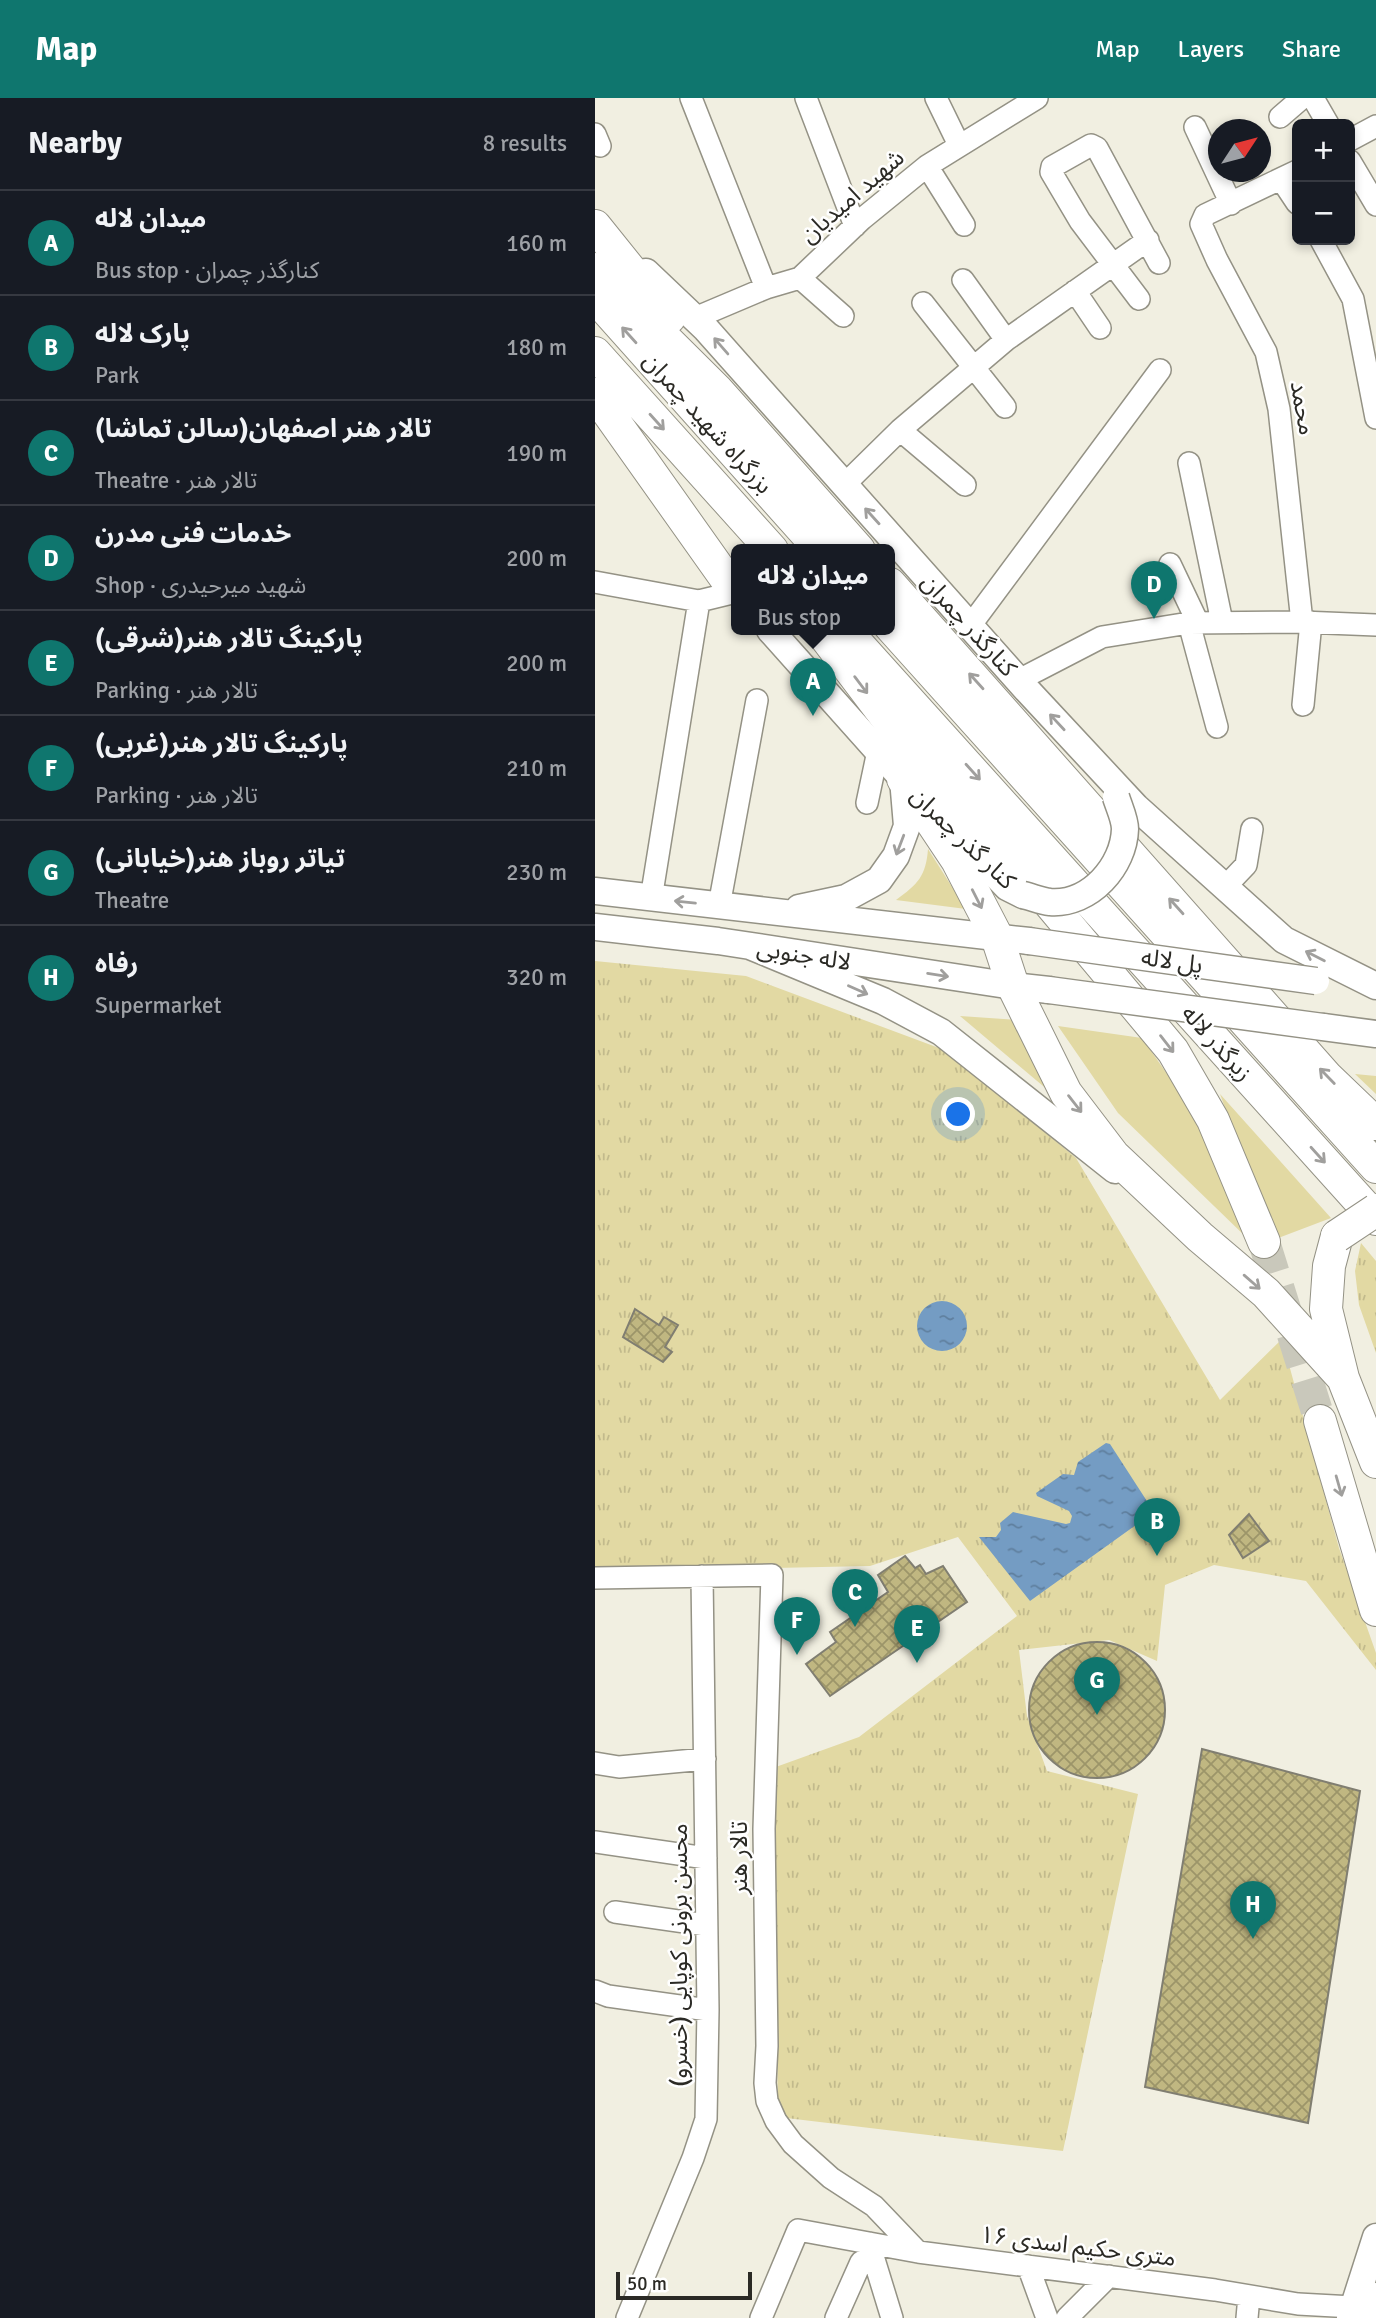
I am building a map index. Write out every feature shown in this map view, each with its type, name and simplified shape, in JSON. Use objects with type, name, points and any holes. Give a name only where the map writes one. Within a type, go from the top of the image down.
[{"type":"highway","points":[[595,225],[826,512]]},
{"type":"highway","points":[[595,269],[717,390],[854,544]]},
{"type":"highway","name":"بزرگراه شهید چمران","points":[[595,297],[816,544]]},
{"type":"highway","name":"بزرگراه شهید چمران","points":[[595,353],[767,544]]},
{"type":"highway","points":[[595,394],[723,593]]},
{"type":"highway","points":[[691,460],[754,544]]},
{"type":"highway","points":[[895,590],[1327,1077],[1376,1124]]},
{"type":"highway","name":"زیرگذر لاله","points":[[895,632],[1376,1167]]},
{"type":"highway","points":[[824,635],[911,750],[1046,899],[1173,1051],[1213,1120],[1263,1242]]},
{"type":"highway","name":"زیرگذر لاله","points":[[850,635],[1376,1219]]},
{"type":"highway","points":[[903,779],[957,860],[997,937],[1013,986],[1066,1093],[1114,1156],[1266,1293],[1343,1378]]},
{"type":"highway","points":[[1376,1210],[1337,1236],[1329,1266],[1326,1309],[1343,1378],[1376,1462]]},
{"type":"highway","points":[[1320,1420],[1376,1610]]},
{"type":"main road","name":"کنارگذر چمران","points":[[595,225],[695,318],[1136,807],[1284,940],[1376,987]]},
{"type":"main road","points":[[595,422],[723,593]]},
{"type":"main road","points":[[774,635],[903,779],[907,826],[897,856],[879,880],[846,898],[774,913]]},
{"type":"main road","name":"کنار گذر چمران","points":[[903,779],[1007,887],[1023,895],[1051,902],[1071,899],[1091,890],[1108,875],[1121,851],[1125,827],[1116,797],[1086,753]]},
{"type":"main road","name":"لاله جنوبی","points":[[595,891],[1029,941]]},
{"type":"main road","name":"لاله جنوبی","points":[[595,927],[750,946],[1049,990]]},
{"type":"main road","name":"پل لاله","points":[[1029,941],[1376,987]]},
{"type":"main road","points":[[750,946],[883,1001],[941,1032],[1201,1237]]},
{"type":"main road","name":"پل لاله","points":[[1049,990],[1376,1034]]},
{"type":"main road","points":[[1363,2310],[1376,2237]]},
{"type":"street","points":[[691,98],[766,288]]},
{"type":"street","points":[[806,98],[855,226]]},
{"type":"street","points":[[936,98],[959,145]]},
{"type":"street","name":"شهید امیدیان","points":[[695,318],[766,288],[800,278],[855,226],[1005,106],[1037,98]]},
{"type":"street","points":[[1280,117],[1302,98]]},
{"type":"street","points":[[1313,98],[1325,119]]},
{"type":"street","points":[[1355,137],[1376,126]]},
{"type":"street","points":[[1195,127],[1231,204],[1289,175]]},
{"type":"street","points":[[1139,299],[1080,221],[1051,169],[1091,145],[1097,148],[1159,263]]},
{"type":"street","points":[[927,166],[964,225]]},
{"type":"street","points":[[1355,169],[1376,205]]},
{"type":"street","name":"محمد","points":[[1231,204],[1201,219],[1217,260],[1266,352],[1279,409],[1307,622],[1303,705]]},
{"type":"street","points":[[844,485],[900,430],[1006,340],[1148,240]]},
{"type":"street","points":[[1324,245],[1353,299],[1376,418]]},
{"type":"street","points":[[800,278],[843,316]]},
{"type":"street","points":[[963,280],[1006,340]]},
{"type":"street","points":[[1075,291],[1100,327]]},
{"type":"street","points":[[923,303],[1005,407]]},
{"type":"street","points":[[970,626],[1160,370]]},
{"type":"street","points":[[900,430],[965,485]]},
{"type":"street","points":[[1189,463],[1222,622]]},
{"type":"street","points":[[1170,564],[1194,622],[1217,727]]},
{"type":"street","points":[[595,582],[723,593],[650,899]]},
{"type":"street","points":[[1019,680],[1102,637],[1194,622],[1376,625]]},
{"type":"street","points":[[719,906],[757,700]]},
{"type":"street","points":[[867,803],[878,751]]},
{"type":"street","points":[[1225,887],[1246,865],[1252,830]]},
{"type":"street","name":"تالار هنر","points":[[595,1578],[772,1575],[764,1829],[767,2101],[776,2120],[793,2144],[831,2178],[874,2206],[919,2252]]},
{"type":"street","name":"محسن برونی کوپایی (خسرو)","points":[[627,2318],[693,2158],[706,2119],[708,2010],[702,1576]]},
{"type":"street","points":[[595,1763],[619,1767],[705,1759]]},
{"type":"street","points":[[595,1842],[706,1858]]},
{"type":"street","points":[[615,1912],[706,1925]]},
{"type":"street","points":[[595,1991],[608,1996],[708,2010]]},
{"type":"street","name":"۱۶ متری حکیم اسدی","points":[[761,2318],[798,2230],[871,2250],[919,2252],[1298,2304],[1363,2310]]},
{"type":"street","points":[[836,2318],[861,2262],[871,2250]]},
{"type":"street","points":[[871,2250],[892,2318]]},
{"type":"street","points":[[1028,2266],[1047,2318]]},
{"type":"street","points":[[1067,2318],[1109,2276]]},
{"type":"street","points":[[1247,2318],[1249,2296]]},
{"type":"green space","points":[[928,849],[966,909],[896,900],[910,889],[923,873]]},
{"type":"green space","points":[[595,961],[746,976],[947,1051],[1076,1158],[1220,1400],[1282,1339],[1339,1548],[1376,1653],[1376,1670],[1306,1581],[1214,1565],[1165,1585],[1157,1661],[1109,1640],[1019,1650],[1027,1716],[1047,1771],[1138,1794],[1063,2151],[778,2117],[773,1768],[859,1737],[1017,1616],[958,1537],[870,1566],[595,1572]]},
{"type":"green space","points":[[960,1016],[1019,1020],[1049,1091]]},
{"type":"green space","points":[[1058,1026],[1142,1038],[1188,1104],[1220,1172],[1246,1237],[1118,1113]]},
{"type":"green space","points":[[1355,1074],[1376,1076],[1376,1094]]},
{"type":"green space","points":[[1220,1094],[1331,1218],[1273,1240]]},
{"type":"green space","points":[[1361,1243],[1376,1261],[1376,1353],[1359,1305],[1355,1271]]},
{"type":"water","points":[[942,1301],[960,1308],[967,1326],[960,1344],[942,1351],[924,1344],[917,1326],[924,1308]]},
{"type":"water","points":[[1106,1443],[1110,1444],[1154,1512],[1030,1601],[979,1537],[996,1537],[1001,1530],[1000,1523],[1013,1512],[1070,1523],[1072,1516],[1069,1511],[1037,1496],[1036,1493],[1063,1474],[1074,1475],[1078,1462]]},
{"type":"building","points":[[635,1309],[659,1325],[664,1317],[678,1325],[665,1347],[672,1352],[663,1362],[623,1337]]},
{"type":"building","points":[[1249,1514],[1269,1541],[1243,1558],[1229,1535]]},
{"type":"building","points":[[905,1556],[915,1568],[920,1565],[926,1574],[943,1566],[967,1602],[830,1696],[806,1664],[836,1642],[830,1632],[888,1592],[878,1575]]},
{"type":"building","points":[[1097,1642],[1123,1647],[1145,1662],[1160,1684],[1165,1710],[1160,1736],[1145,1758],[1123,1773],[1097,1778],[1071,1773],[1049,1758],[1034,1736],[1029,1710],[1034,1684],[1049,1662],[1071,1647]]},
{"type":"building","points":[[1202,1749],[1360,1791],[1308,2123],[1145,2087]]},
{"type":"tunnel","points":[[1264,1242],[1320,1421]]},
{"type":"place","name":"خدمات فنی مدرن","points":[[1154,619]]},
{"type":"place","name":"میدان لاله","points":[[813,716]]},
{"type":"place","name":"پارک لاله","points":[[1157,1556]]},
{"type":"place","name":"تالار هنر اصفهان(سالن تماشا)","points":[[855,1627]]},
{"type":"place","name":"پارکینگ تالار هنر(غربی)","points":[[797,1655]]},
{"type":"place","name":"پارکینگ تالار هنر(شرقی)","points":[[917,1663]]},
{"type":"place","name":"تیاتر روباز هنر(خیابانی)","points":[[1097,1715]]},
{"type":"place","name":"رفاه","points":[[1253,1939]]}]
